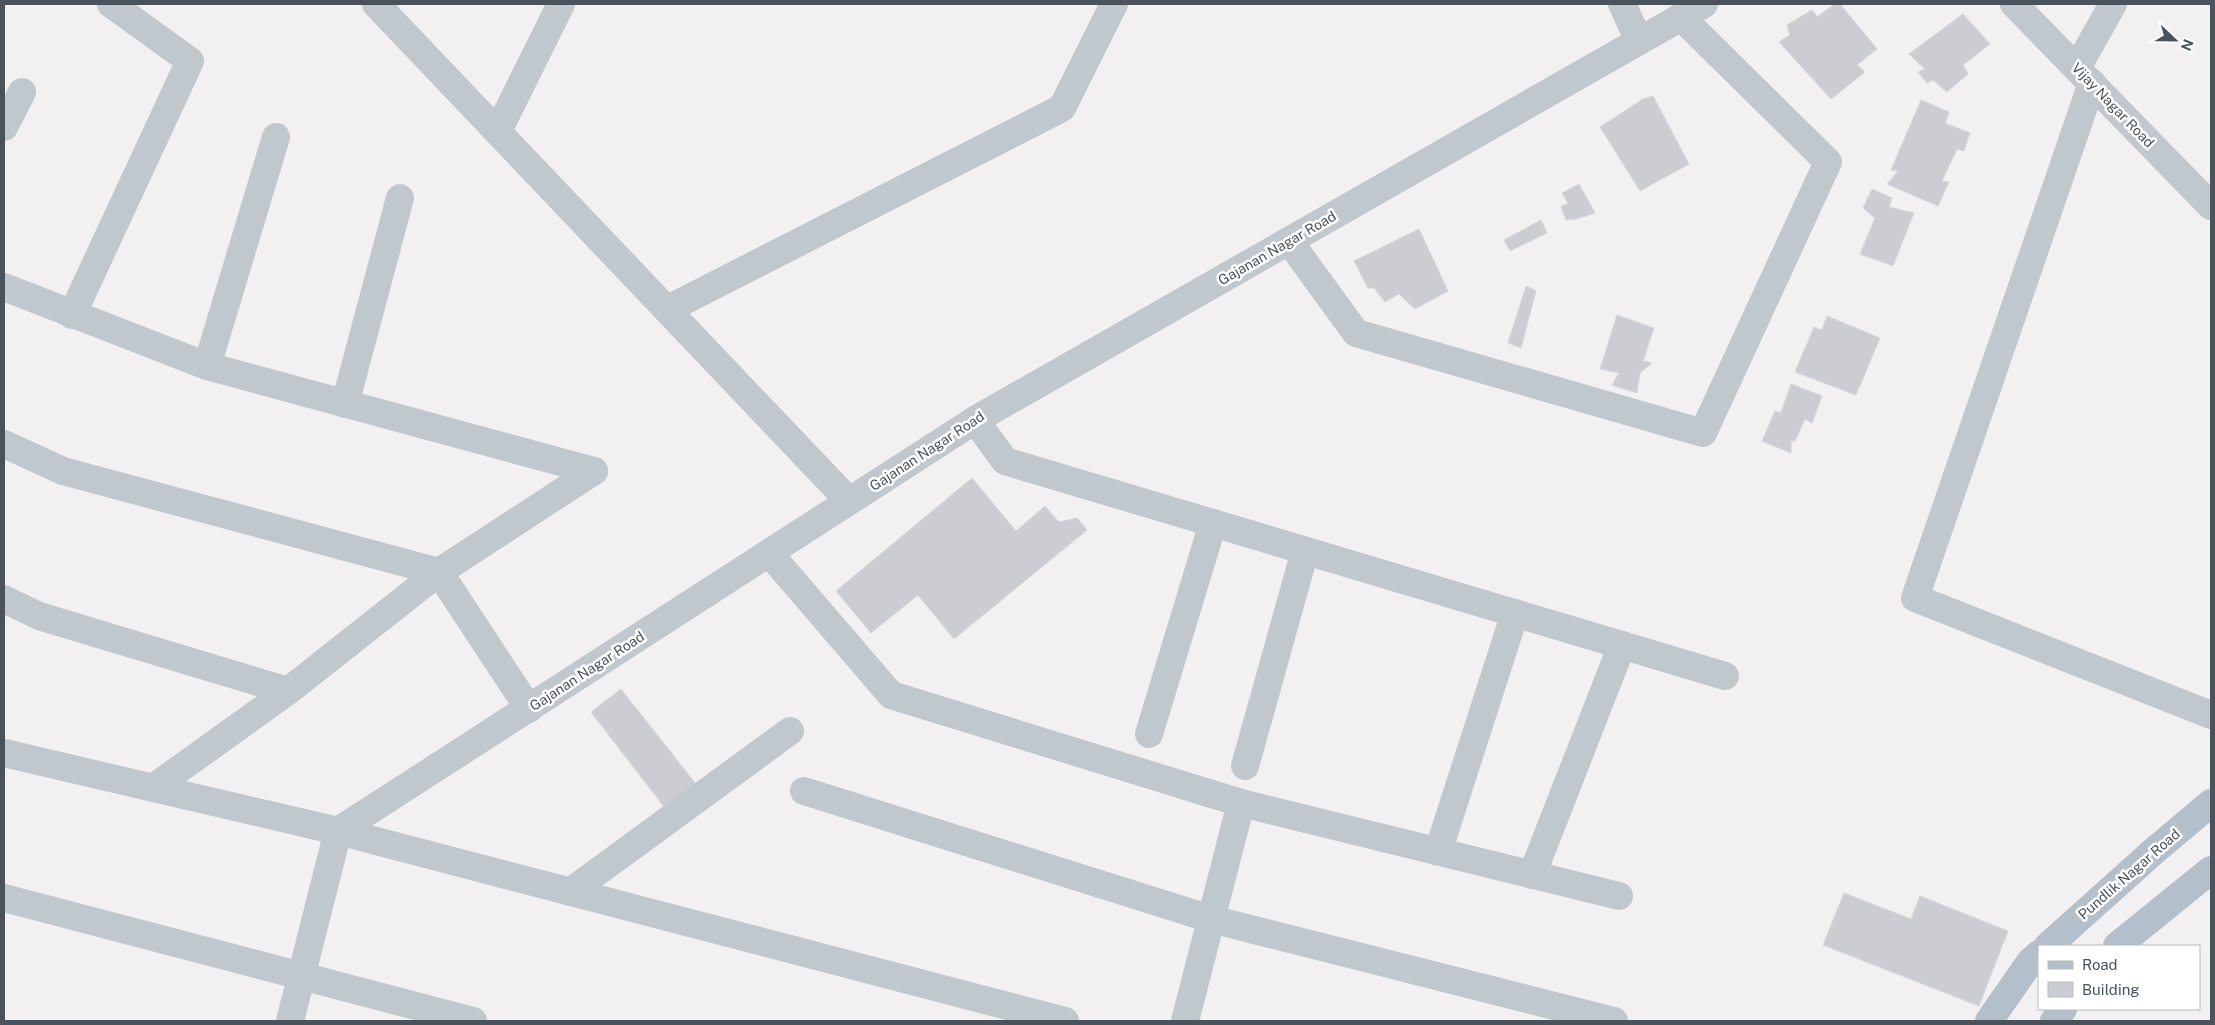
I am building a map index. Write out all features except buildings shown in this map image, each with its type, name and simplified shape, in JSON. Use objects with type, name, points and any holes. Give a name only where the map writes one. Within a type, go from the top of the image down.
[{"type":"main road","name":"Pundlik Nagar Road","points":[[2049,945],[2154,851],[2211,803]]},
{"type":"main road","points":[[2118,945],[2211,870]]},
{"type":"main road","points":[[1989,1021],[2030,962],[2038,955]]},
{"type":"main road","points":[[2054,1021],[2062,1010]]},
{"type":"street","points":[[72,315],[190,62],[111,4]]},
{"type":"street","points":[[376,4],[849,501]]},
{"type":"street","points":[[498,131],[561,4]]},
{"type":"street","points":[[668,309],[1062,108],[1114,4]]},
{"type":"street","points":[[1622,4],[1639,41]]},
{"type":"street","name":"Vijay Nagar Road","points":[[2014,4],[2211,206]]},
{"type":"street","points":[[2113,4],[2085,76],[1915,598],[2211,715]]},
{"type":"street","points":[[1289,241],[1356,333],[1703,433],[1828,162],[1693,10]]},
{"type":"street","name":"Gajanan Nagar Road","points":[[338,831],[975,420],[1693,10]]},
{"type":"street","points":[[4,127],[22,92]]},
{"type":"street","points":[[207,366],[276,137]]},
{"type":"street","points":[[345,404],[400,198]]},
{"type":"street","points":[[4,287],[207,366],[594,471],[439,572],[288,691],[153,788]]},
{"type":"street","points":[[975,420],[1004,461],[1725,676]]},
{"type":"street","points":[[4,444],[63,471],[439,572],[529,709]]},
{"type":"street","points":[[1149,734],[1213,523]]},
{"type":"street","points":[[1245,766],[1305,551]]},
{"type":"street","points":[[769,553],[891,695],[1241,803],[1619,896]]},
{"type":"street","points":[[4,599],[39,616],[288,691]]},
{"type":"street","points":[[1438,852],[1515,613]]},
{"type":"street","points":[[1532,875],[1622,645]]},
{"type":"street","points":[[570,892],[790,731]]},
{"type":"street","points":[[4,753],[338,831],[1065,1021]]},
{"type":"street","points":[[804,791],[1211,919],[1614,1021]]},
{"type":"street","points":[[1184,1021],[1241,803]]},
{"type":"street","points":[[290,1021],[338,831]]},
{"type":"street","points":[[4,898],[473,1021]]}]
